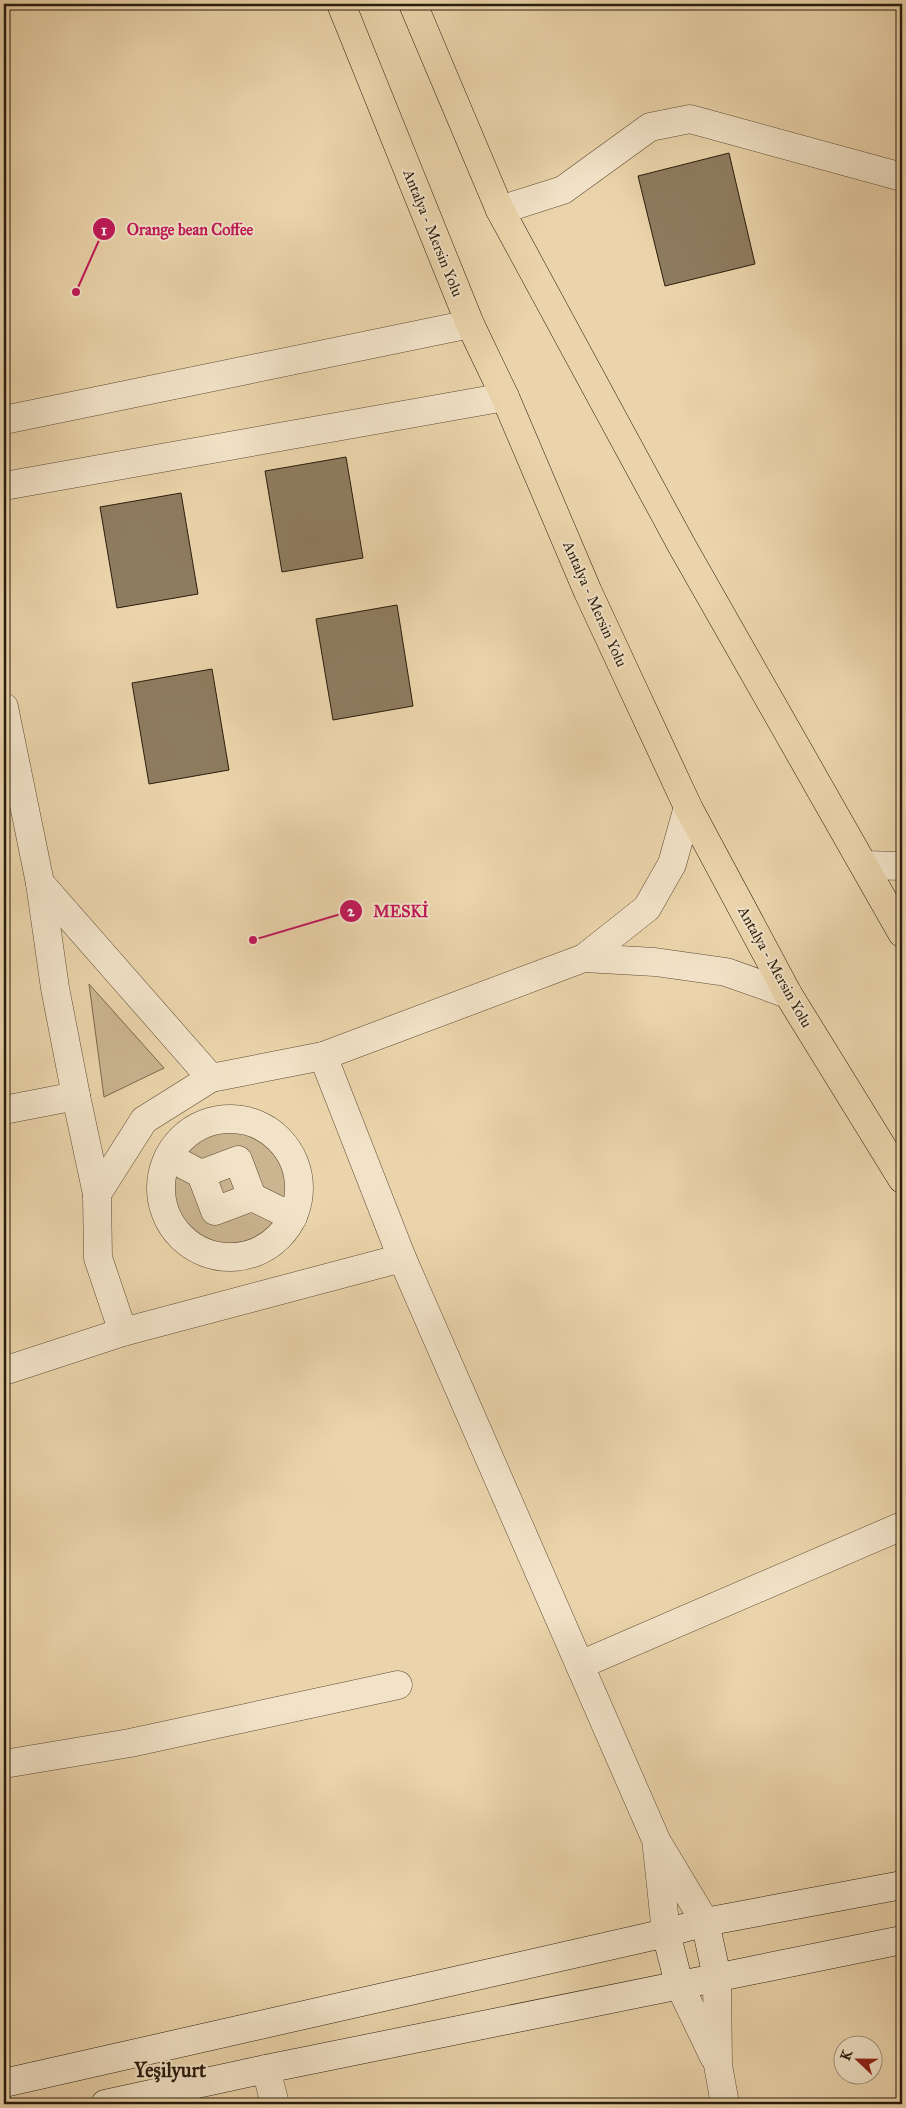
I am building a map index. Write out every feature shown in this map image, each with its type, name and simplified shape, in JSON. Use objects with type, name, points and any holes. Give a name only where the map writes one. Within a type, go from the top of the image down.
[{"type":"highway","name":"Antalya - Mersin Yolu","points":[[341,4],[470,324],[505,397],[588,592],[688,807],[788,994],[902,1179]]},
{"type":"highway","points":[[413,4],[500,210],[682,546],[902,933]]},
{"type":"street","points":[[500,210],[563,190],[650,127],[690,119],[902,177]]},
{"type":"street","points":[[4,420],[470,324]]},
{"type":"street","points":[[4,486],[505,397]]},
{"type":"street","points":[[4,708],[40,883],[55,988],[97,1194],[98,1258],[123,1332]]},
{"type":"street","points":[[97,1194],[144,1120],[211,1078],[323,1056],[584,958],[647,908],[672,864],[688,807]]},
{"type":"street","points":[[864,865],[902,866]]},
{"type":"street","points":[[40,883],[211,1078]]},
{"type":"street","points":[[584,958],[655,962],[726,972],[788,994]]},
{"type":"street","points":[[323,1056],[402,1258],[657,1842],[705,1922],[717,1977],[718,2065],[726,2104]]},
{"type":"street","points":[[4,1110],[76,1096]]},
{"type":"street","points":[[222,1119],[239,1119],[256,1124],[275,1135],[289,1152],[298,1173],[299,1195],[293,1217],[281,1235],[264,1249],[243,1256],[221,1258],[200,1251],[182,1238],[169,1221],[162,1200],[161,1178],[168,1157],[178,1143],[190,1132],[206,1123],[222,1119]]},
{"type":"street","points":[[201,1174],[238,1160],[256,1124]]},
{"type":"street","points":[[168,1157],[201,1174],[215,1211],[200,1251]]},
{"type":"street","points":[[238,1160],[252,1197],[293,1217]]},
{"type":"street","points":[[215,1211],[252,1197]]},
{"type":"street","points":[[4,1371],[123,1332],[402,1258]]},
{"type":"street","points":[[580,1665],[902,1526]]},
{"type":"street","points":[[4,1764],[130,1742],[398,1685]]},
{"type":"street","points":[[657,1842],[666,1933],[679,1984],[718,2065]]},
{"type":"street","points":[[4,2083],[666,1933],[705,1922],[902,1885]]},
{"type":"street","points":[[105,2104],[679,1984],[902,1940]]},
{"type":"street","points":[[266,2069],[275,2104]]},
{"type":"shaded area","points":[[89,984],[164,1068],[104,1097]]},
{"type":"shaded area","points":[[229,1129],[252,1133],[271,1146],[284,1165],[288,1188],[284,1211],[271,1230],[252,1243],[229,1247],[206,1243],[187,1230],[174,1211],[170,1188],[174,1165],[187,1146],[206,1133]]},
{"type":"building","points":[[729,153],[755,264],[665,286],[638,176]]},
{"type":"building","points":[[346,457],[363,558],[282,572],[265,471]]},
{"type":"building","points":[[181,493],[198,594],[117,608],[100,507]]},
{"type":"building","points":[[397,605],[413,706],[333,720],[316,619]]},
{"type":"building","points":[[212,669],[229,770],[149,784],[132,683]]},
{"type":"place","name":"Orange bean Coffee","points":[[76,292]]},
{"type":"place","name":"MESKİ","points":[[253,940]]},
{"type":"district","name":"Yeşilyurt","points":[[170,2070]]}]
